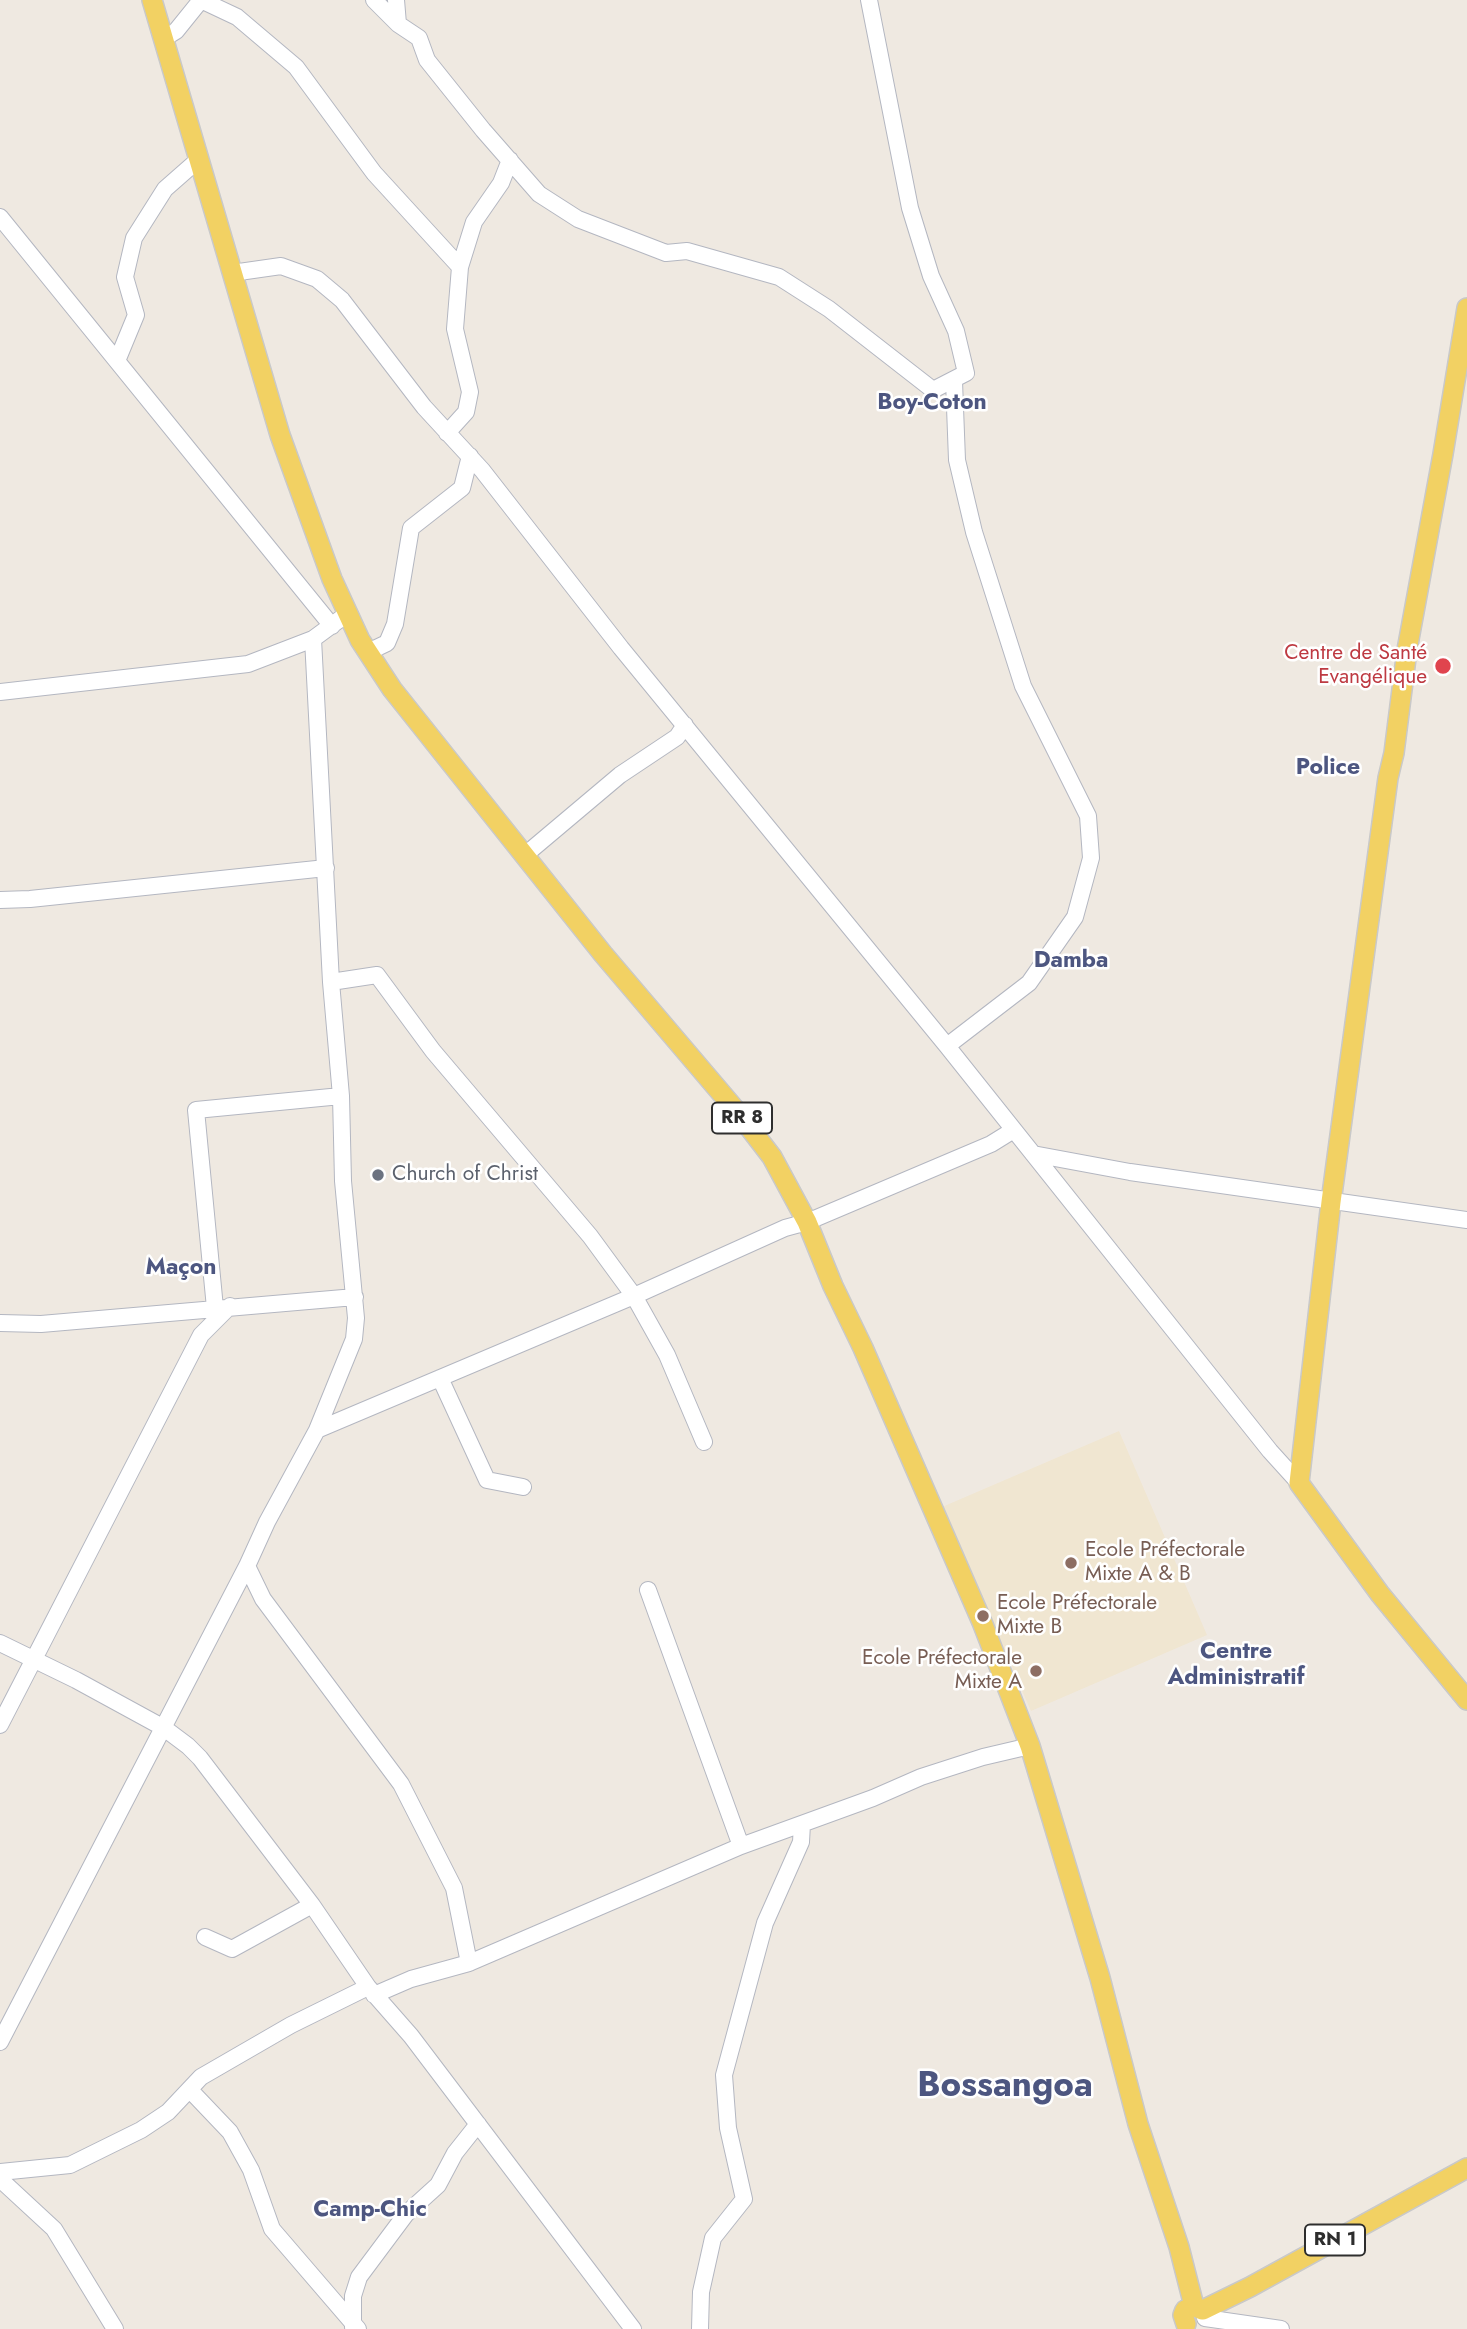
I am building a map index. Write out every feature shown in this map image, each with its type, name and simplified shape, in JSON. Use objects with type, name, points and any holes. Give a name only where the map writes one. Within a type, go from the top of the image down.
[{"type":"main road","name":"RR 8","points":[[152,0],[280,435],[340,620],[368,652],[393,689],[603,954],[739,1114],[772,1157],[807,1222],[832,1286],[863,1348],[982,1622],[1030,1746],[1093,1955],[1138,2124],[1175,2234],[1193,2321]]},
{"type":"main road","points":[[1467,308],[1407,650],[1331,1202],[1299,1483],[1380,1594],[1467,1700]]},
{"type":"main road","name":"RN 1","points":[[1193,2321],[1467,2168]]},
{"type":"street","points":[[163,39],[176,31],[201,0],[237,16],[296,67],[374,173],[460,267]]},
{"type":"street","points":[[374,0],[398,24],[419,38],[427,60],[539,194],[578,219],[666,253],[687,251],[779,277],[829,309],[933,390],[966,373],[956,331],[931,276],[911,208],[869,0]]},
{"type":"street","points":[[396,0],[398,24]]},
{"type":"street","points":[[117,360],[136,315],[125,277],[134,238],[165,189],[198,160]]},
{"type":"street","points":[[447,433],[466,412],[470,392],[455,329],[460,267],[474,222],[501,183],[510,160]]},
{"type":"street","points":[[0,217],[117,360],[340,620],[313,639],[248,664],[0,692]]},
{"type":"street","points":[[232,273],[281,266],[325,284],[342,300],[383,356],[447,433],[470,456],[594,614],[947,1046],[1261,1440],[1299,1483]]},
{"type":"street","points":[[947,1046],[1029,983],[1075,917],[1091,858],[1088,816],[1023,686],[974,532],[957,460],[954,381]]},
{"type":"street","points":[[368,652],[387,643],[395,624],[411,528],[462,488],[470,456]]},
{"type":"street","points":[[0,2042],[317,1430],[354,1339],[355,1297],[343,1181],[341,1096],[331,982],[313,639]]},
{"type":"street","points":[[525,855],[620,775],[677,737],[685,725]]},
{"type":"street","points":[[0,900],[326,868]]},
{"type":"street","points":[[331,982],[377,975],[433,1051],[590,1236],[634,1296],[667,1355],[704,1443]]},
{"type":"street","points":[[0,1725],[201,1335],[222,1307],[196,1110],[341,1096]]},
{"type":"street","points":[[317,1430],[634,1296],[785,1228],[807,1222],[991,1144],[1012,1130]]},
{"type":"street","points":[[1033,1154],[1130,1172],[1467,1220]]},
{"type":"street","points":[[0,1324],[41,1324],[355,1297]]},
{"type":"street","points":[[440,1378],[487,1480],[523,1488]]},
{"type":"street","points":[[247,1566],[263,1599],[401,1784],[454,1888],[469,1963]]},
{"type":"street","points":[[648,1590],[741,1846]]},
{"type":"street","points":[[0,1643],[76,1680],[164,1728],[188,1746],[215,1776],[261,1841],[312,1905],[371,1991],[411,2036],[632,2329]]},
{"type":"street","points":[[0,2172],[70,2165],[153,2124],[201,2077],[323,2008],[371,1991],[469,1963],[741,1846],[921,1777],[983,1757],[1030,1746]]},
{"type":"street","points":[[700,2329],[701,2291],[713,2238],[744,2199],[729,2128],[724,2075],[765,1923],[801,1842],[802,1824]]},
{"type":"street","points":[[205,1937],[232,1949],[312,1905]]},
{"type":"street","points":[[190,2090],[230,2132],[251,2170],[272,2229],[354,2328]]},
{"type":"street","points":[[354,2328],[353,2297],[359,2277],[406,2214],[438,2185],[455,2153],[478,2124]]},
{"type":"street","points":[[0,2179],[54,2229],[115,2329]]},
{"type":"street","points":[[1193,2321],[1281,2329]]},
{"type":"shaded area","name":"Ecole Préfectorale Mixte A & B","points":[[1119,1431],[1207,1635],[1031,1711],[942,1507]]},
{"type":"place","name":"Centre de Santé Evangélique","points":[[1443,666]]},
{"type":"place","name":"Church of Christ","points":[[378,1175]]},
{"type":"place","name":"Ecole Préfectorale Mixte A & B","points":[[1071,1563]]},
{"type":"place","name":"Ecole Préfectorale Mixte B","points":[[983,1616]]},
{"type":"place","name":"Ecole Préfectorale Mixte A","points":[[1036,1671]]},
{"type":"district","name":"Boy-Coton","points":[[932,403]]},
{"type":"district","name":"Police","points":[[1328,768]]},
{"type":"district","name":"Damba","points":[[1071,961]]},
{"type":"district","name":"Maçon","points":[[181,1268]]},
{"type":"district","name":"Centre Administratif","points":[[1236,1665]]},
{"type":"district","name":"Bossangoa","points":[[1005,2088]]},
{"type":"district","name":"Camp-Chic","points":[[370,2210]]}]
